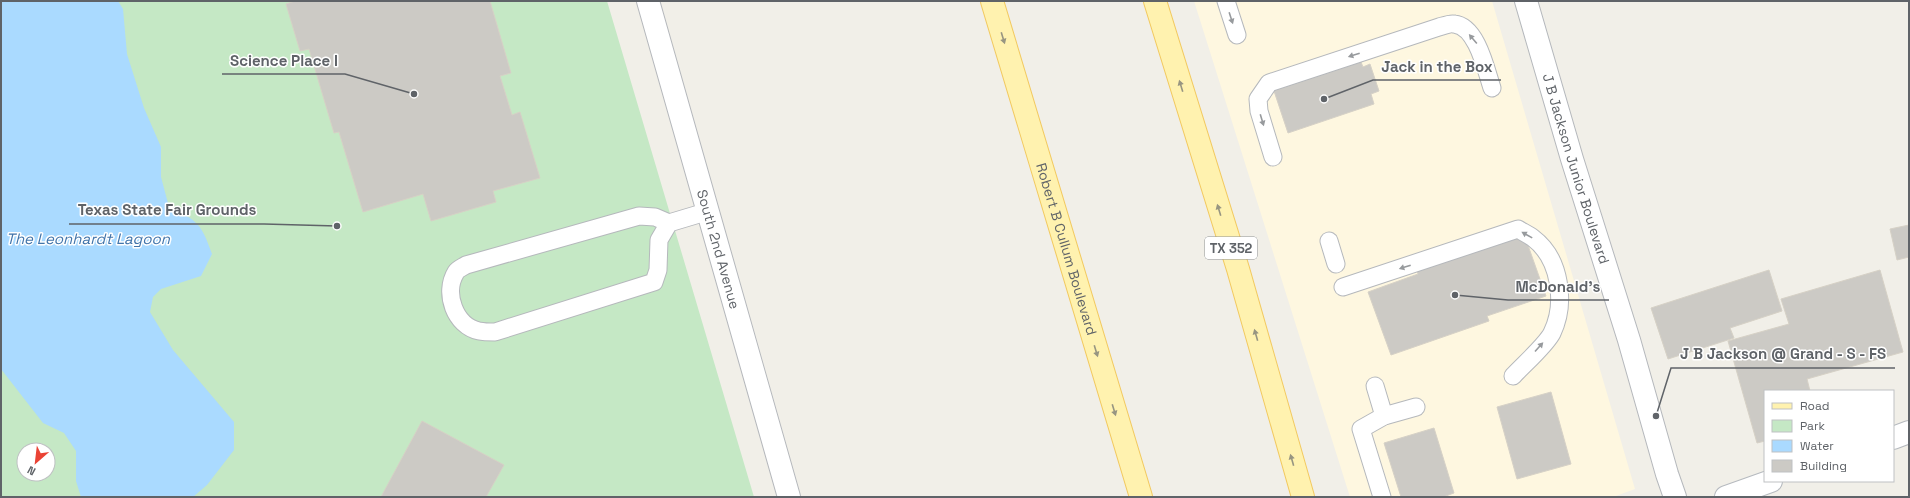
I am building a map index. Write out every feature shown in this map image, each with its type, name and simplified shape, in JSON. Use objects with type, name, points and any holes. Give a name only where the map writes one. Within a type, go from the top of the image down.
[{"type":"main road","name":"Robert B Cullum Boulevard","points":[[992,1],[1141,497]]},
{"type":"main road","name":"TX 352","points":[[1155,1],[1238,269],[1303,497]]},
{"type":"street","name":"South 2nd Avenue","points":[[648,1],[709,211],[789,497]]},
{"type":"street","name":"J B Jackson Junior Boulevard","points":[[1526,1],[1629,340],[1667,474],[1676,497]]},
{"type":"street","points":[[1894,438],[1909,432]]},
{"type":"street","points":[[1726,497],[1768,482]]},
{"type":"lane","points":[[1226,1],[1237,35]]},
{"type":"lane","points":[[1273,157],[1259,111],[1258,99],[1270,83],[1439,27],[1454,24],[1464,28],[1478,45],[1492,88]]},
{"type":"lane","points":[[669,223],[659,240],[658,270],[654,282],[495,332],[478,331],[464,323],[454,311],[450,297],[452,283],[457,272],[466,264],[639,216],[655,217],[669,223],[709,211]]},
{"type":"lane","points":[[1343,287],[1518,229],[1534,239],[1550,258],[1560,288],[1560,312],[1551,334],[1513,376]]},
{"type":"lane","points":[[1329,241],[1336,264]]},
{"type":"lane","points":[[1375,386],[1384,416]]},
{"type":"lane","points":[[1382,497],[1361,429],[1384,416],[1416,407]]},
{"type":"shaded area","points":[[1194,1],[1492,1],[1635,489],[1613,497],[1350,497]]},
{"type":"green space","points":[[1,1],[607,1],[754,497],[1,497]]},
{"type":"water","name":"The Leonhardt Lagoon","points":[[1,1],[118,1],[123,9],[127,54],[144,108],[161,147],[161,177],[169,207],[197,224],[205,236],[212,254],[201,276],[161,289],[153,297],[150,312],[173,350],[234,422],[234,450],[207,485],[193,497],[81,497],[76,481],[76,451],[64,433],[43,423],[1,369]]},
{"type":"building","points":[[295,1],[490,1],[511,73],[500,76],[512,115],[520,112],[540,178],[493,191],[496,202],[431,221],[423,194],[363,212],[339,132],[334,133],[309,49],[300,51],[286,4]]},
{"type":"building","points":[[1361,62],[1363,67],[1370,64],[1379,91],[1371,94],[1374,104],[1288,133],[1274,91]]},
{"type":"building","points":[[1909,225],[1909,257],[1897,260],[1890,229]]},
{"type":"building","points":[[1524,234],[1546,296],[1487,316],[1489,321],[1391,355],[1368,292],[1418,274],[1416,266]]},
{"type":"building","points":[[1769,270],[1782,311],[1730,328],[1734,338],[1668,359],[1651,308]]},
{"type":"building","points":[[1880,270],[1903,352],[1807,379],[1810,390],[1764,390],[1764,441],[1757,443],[1728,341],[1789,324],[1781,299]]},
{"type":"building","points":[[1551,392],[1571,464],[1517,479],[1497,407]]},
{"type":"building","points":[[422,421],[504,465],[486,497],[381,497]]},
{"type":"building","points":[[1434,428],[1454,493],[1443,497],[1401,497],[1384,443]]},
{"type":"place","name":"Science Place I","points":[[414,94]]},
{"type":"place","name":"Jack in the Box","points":[[1324,99]]},
{"type":"place","name":"Texas State Fair Grounds","points":[[337,226]]},
{"type":"place","name":"McDonald's","points":[[1455,295]]},
{"type":"place","name":"J B Jackson @ Grand - S - FS","points":[[1656,416]]}]
